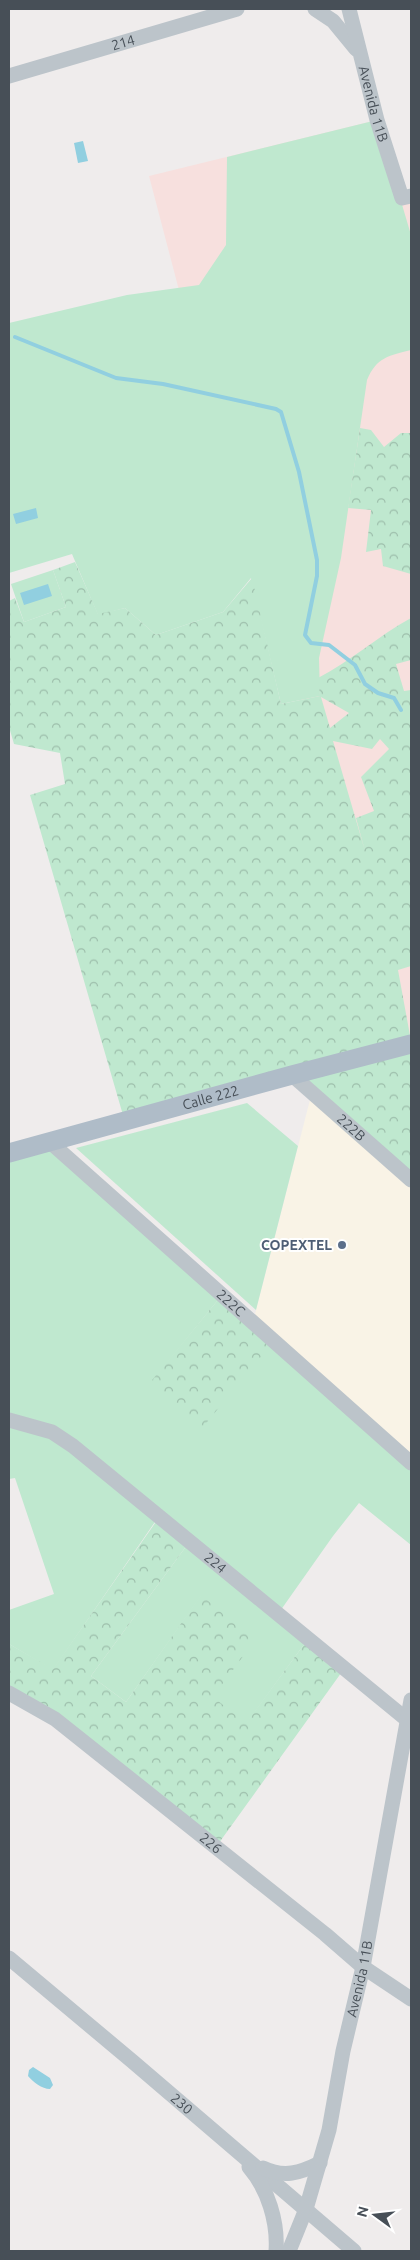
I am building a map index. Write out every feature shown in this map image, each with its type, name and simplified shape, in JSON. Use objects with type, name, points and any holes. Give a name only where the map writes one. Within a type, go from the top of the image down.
[{"type":"main road","name":"Calle 222","points":[[9,1153],[411,1044]]},
{"type":"street","name":"214","points":[[9,76],[237,9]]},
{"type":"street","points":[[315,9],[333,21],[359,53]]},
{"type":"street","name":"Avenida 11B","points":[[348,9],[359,53],[406,197]]},
{"type":"street","name":"222B","points":[[292,1075],[411,1180]]},
{"type":"street","name":"222C","points":[[50,1142],[411,1463]]},
{"type":"street","name":"224","points":[[9,1420],[52,1432],[73,1446],[409,1722]]},
{"type":"street","name":"226","points":[[9,1693],[55,1719],[317,1928],[363,1967],[411,1999]]},
{"type":"street","name":"Avenida 11B","points":[[289,2251],[306,2209],[320,2163],[363,1967],[409,1722],[411,1700]]},
{"type":"street","name":"230","points":[[9,1958],[354,2251]]},
{"type":"street","points":[[224,2140],[251,2169],[264,2191],[275,2226],[276,2251]]},
{"type":"street","points":[[249,2161],[274,2173],[289,2175],[320,2163]]},
{"type":"shaded area","points":[[377,120],[402,198],[411,195],[411,1044],[236,507],[149,176]]},
{"type":"shaded area","name":"COPEXTEL","points":[[312,1092],[411,1180],[411,1463],[253,1322]]},
{"type":"green space","points":[[377,120],[411,235],[411,350],[396,354],[379,362],[367,380],[341,558],[319,658],[320,696],[281,704],[251,578],[223,612],[156,635],[125,608],[98,615],[72,554],[9,573],[9,323],[127,295],[199,285],[226,245],[227,157]]},
{"type":"green space","points":[[360,428],[371,430],[384,447],[401,433],[411,433],[411,574],[383,566],[381,549],[366,552],[371,510],[348,508]]},
{"type":"green space","points":[[75,562],[98,614],[125,608],[156,635],[223,612],[252,578],[281,704],[320,696],[318,678],[411,618],[411,660],[396,664],[404,691],[411,690],[411,966],[398,970],[411,1041],[411,1180],[292,1075],[125,1122],[30,795],[65,784],[60,753],[14,744],[9,727],[9,601],[15,598],[24,622],[66,607],[53,570]],"holes":[[[321,697],[349,713],[330,728]],[[380,739],[389,749],[361,777],[374,811],[356,818],[365,851],[333,741],[372,749]]]},
{"type":"green space","points":[[53,570],[66,607],[24,622],[11,584]]},
{"type":"green space","points":[[247,1103],[298,1146],[256,1310],[76,1148]]},
{"type":"green space","points":[[50,1142],[222,1295],[149,1385],[274,1341],[411,1463],[411,1545],[359,1503],[333,1536],[278,1614],[308,1639],[246,1724],[213,1698],[201,1596],[126,1702],[91,1676],[190,1541],[159,1516],[53,1670],[9,1644],[9,1610],[54,1594],[15,1478],[9,1479],[9,1153]]},
{"type":"green space","points":[[222,1295],[274,1341],[203,1427],[148,1385]]},
{"type":"green space","points":[[160,1516],[190,1541],[91,1676],[126,1702],[201,1595],[255,1640],[213,1697],[246,1723],[308,1639],[344,1669],[216,1847],[9,1693],[9,1644],[53,1669]]},
{"type":"water","points":[[83,141],[88,161],[78,163],[74,143]]},
{"type":"water","points":[[36,508],[38,518],[16,524],[13,514]]},
{"type":"water","points":[[48,584],[52,596],[24,605],[20,593]]},
{"type":"water","points":[[33,2067],[50,2078],[53,2085],[50,2089],[38,2085],[28,2076],[29,2070]]},
{"type":"waterway","points":[[15,337],[116,378],[163,384],[276,409],[281,412],[299,472],[317,560],[317,576],[305,635],[311,643],[329,645],[355,665],[365,684],[378,693],[394,698],[401,710]]},
{"type":"place","name":"COPEXTEL","points":[[342,1245]]}]
